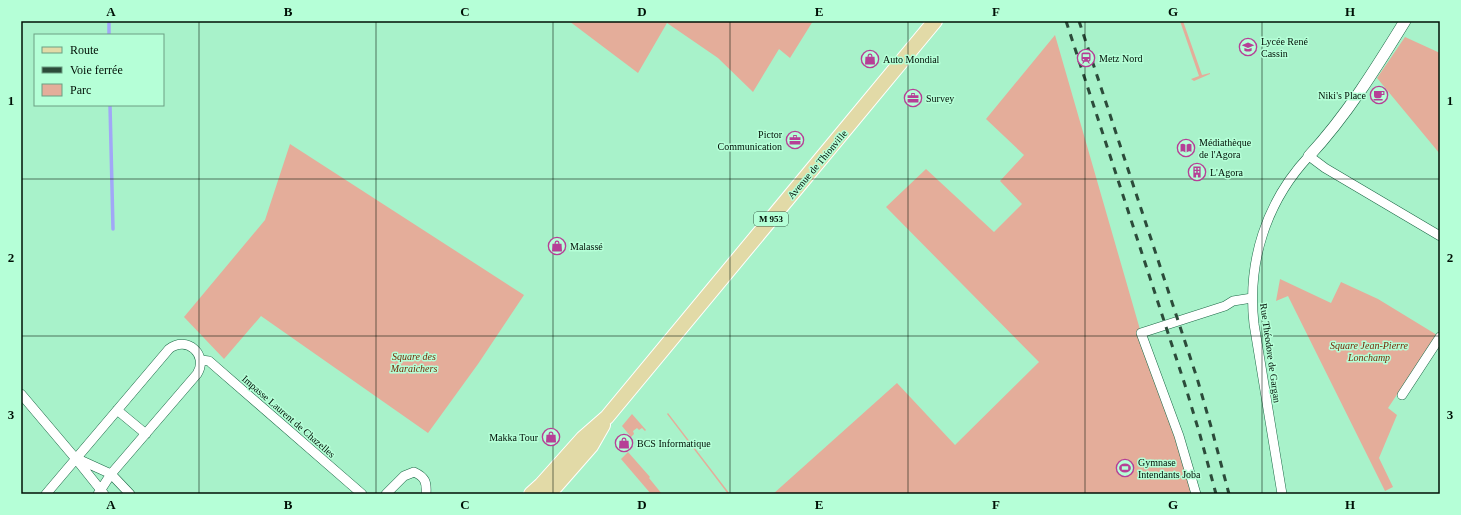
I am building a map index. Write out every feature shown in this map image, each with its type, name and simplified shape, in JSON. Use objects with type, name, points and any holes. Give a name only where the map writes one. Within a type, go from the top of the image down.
[{"type":"main road","name":"Avenue de Thionville","points":[[532,494],[583,438],[607,417],[935,21]]},
{"type":"main road","name":"Avenue de Thionville","points":[[550,494],[591,446],[607,417]]},
{"type":"street","points":[[1405,21],[1353,102],[1322,142],[1309,156],[1325,168],[1440,236]]},
{"type":"street","name":"Rue Théodore de Gargan","points":[[1282,494],[1254,324],[1252,298],[1256,263],[1260,243],[1266,225],[1276,201],[1289,180],[1309,156]]},
{"type":"street","points":[[1196,494],[1179,436],[1141,333],[1225,306],[1233,301],[1252,298]]},
{"type":"street","points":[[1402,395],[1440,337]]},
{"type":"street","points":[[21,394],[76,459],[101,493],[111,474],[197,374],[201,360],[196,350],[190,346],[179,344],[172,347],[117,410],[76,459],[46,494]]},
{"type":"street","name":"Impasse Laurent de Chazelles","points":[[201,360],[209,361],[362,494]]},
{"type":"street","points":[[117,410],[146,434]]},
{"type":"street","points":[[76,459],[111,474],[130,494]]},
{"type":"street","points":[[386,494],[404,476],[414,472],[422,476],[427,484],[426,494]]},
{"type":"green space","points":[[569,21],[813,21],[790,58],[779,49],[753,92],[718,58],[667,23],[638,73]]},
{"type":"green space","points":[[1180,21],[1183,21],[1202,75],[1210,73],[1194,81],[1191,79],[1199,76]]},
{"type":"green space","points":[[1055,35],[1141,333],[1196,494],[773,494],[897,383],[955,445],[1039,362],[886,207],[926,169],[994,232],[1022,204],[1000,181],[1024,155],[986,119]]},
{"type":"green space","points":[[1405,37],[1440,53],[1440,154],[1377,78]]},
{"type":"green space","name":"Square des Maraichers","points":[[290,144],[524,295],[478,364],[428,433],[261,316],[224,359],[184,317],[265,220]]},
{"type":"green space","name":"Square Jean-Pierre Lonchamp","points":[[1280,279],[1331,303],[1341,282],[1378,299],[1437,335],[1388,408],[1397,415],[1379,458],[1393,487],[1385,491],[1288,296],[1276,301]]},
{"type":"green space","points":[[668,413],[730,494],[728,494],[667,414]]},
{"type":"green space","points":[[632,414],[646,430],[645,431],[642,428],[639,430],[637,428],[633,431],[634,434],[631,437],[622,426]]},
{"type":"green space","points":[[628,452],[650,477],[649,478],[662,494],[651,494],[621,459]]},
{"type":"waterway","points":[[109,21],[109,34]]},
{"type":"waterway","points":[[110,106],[113,229]]},
{"type":"railway","points":[[1066,21],[1185,385],[1216,494]]},
{"type":"railway","points":[[1079,21],[1197,378],[1229,494]]},
{"type":"place","name":"Lycée René Cassin","points":[[1248,47]]},
{"type":"place","name":"Metz Nord","points":[[1086,58]]},
{"type":"place","name":"Auto Mondial","points":[[870,59]]},
{"type":"place","name":"Niki's Place","points":[[1379,95]]},
{"type":"place","name":"Survey","points":[[913,98]]},
{"type":"place","name":"Pictor Communication","points":[[795,140]]},
{"type":"place","name":"Médiathèque de l'Agora","points":[[1186,148]]},
{"type":"place","name":"L'Agora","points":[[1197,172]]},
{"type":"place","name":"Malassé","points":[[557,246]]},
{"type":"place","name":"Makka Tour","points":[[551,437]]},
{"type":"place","name":"BCS Informatique","points":[[624,443]]},
{"type":"place","name":"Gymnase Intendants Joba","points":[[1125,468]]}]
